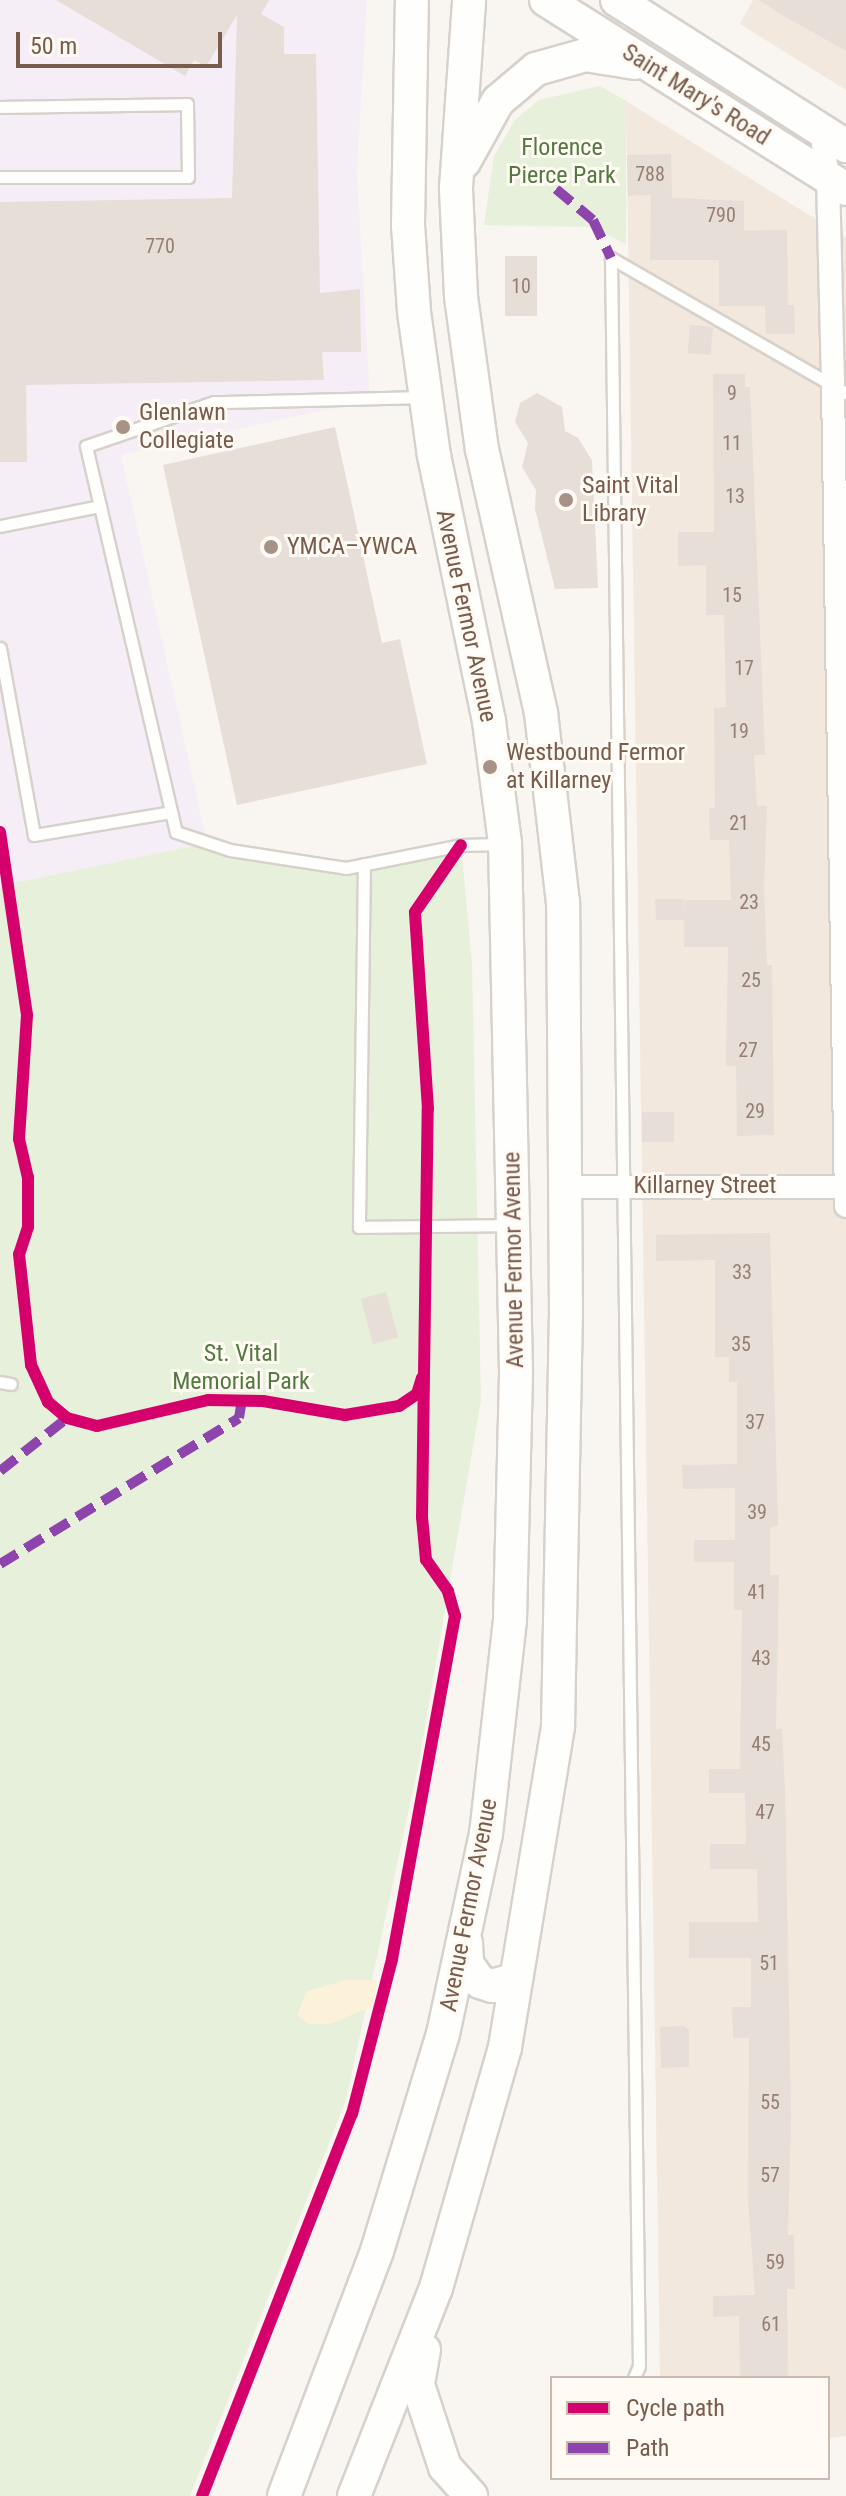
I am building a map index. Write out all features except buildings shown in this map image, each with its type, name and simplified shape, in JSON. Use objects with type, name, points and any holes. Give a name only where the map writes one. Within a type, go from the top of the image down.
[{"type":"main road","name":"Avenue Fermor Avenue","points":[[284,2496],[413,2143],[466,1940],[486,1834],[510,1620],[515,1518],[514,1225],[505,843],[489,721],[425,397],[408,225],[412,0]]},
{"type":"main road","name":"Avenue Fermor Avenue","points":[[354,2496],[436,2288],[505,2047],[558,1727],[564,1187],[563,903],[558,834],[541,713],[482,450],[461,296],[456,188],[469,0]]},
{"type":"main road","name":"Saint Mary's Road","points":[[546,0],[837,184]]},
{"type":"main road","name":"Saint Mary's Road","points":[[625,2],[834,138]]},
{"type":"main road","points":[[456,188],[463,164],[498,101],[536,69],[585,55],[657,70]]},
{"type":"main road","points":[[466,1940],[467,1964],[480,1982],[492,1986],[516,1979]]},
{"type":"main road","points":[[436,2288],[418,2385],[445,2467],[471,2496]]},
{"type":"street","points":[[834,138],[840,389],[846,1206]]},
{"type":"street","name":"Killarney Street","points":[[564,1187],[846,1187]]},
{"type":"lane","points":[[0,107],[187,104],[188,177],[0,177]]},
{"type":"lane","points":[[635,2376],[639,2366],[611,258],[840,389]]},
{"type":"lane","points":[[425,397],[214,402],[86,446],[176,832],[230,850],[346,868],[461,845],[505,843]]},
{"type":"lane","points":[[0,526],[100,506]]},
{"type":"lane","points":[[0,648],[34,835],[171,812]]},
{"type":"lane","points":[[364,864],[359,1227],[514,1225]]},
{"type":"shaded area","name":"Glenlawn Collegiate","points":[[0,0],[367,0],[357,173],[370,400],[121,455],[207,843],[0,886]]},
{"type":"shaded area","points":[[753,0],[846,0],[846,90],[740,24]]},
{"type":"shaded area","points":[[626,101],[846,238],[846,2436],[830,2438],[830,2376],[660,2376]]},
{"type":"green space","name":"Florence Pierce Park","points":[[600,86],[626,101],[626,244],[592,227],[484,225],[494,156],[515,120],[539,100]]},
{"type":"green space","name":"St. Vital Memorial Park","points":[[207,843],[346,868],[461,845],[472,964],[481,1400],[418,1767],[346,2100],[190,2496],[0,2496],[0,886]]},
{"type":"sand","points":[[347,1980],[377,1980],[373,2006],[329,2024],[309,2024],[297,2015],[307,1991]]},
{"type":"marked path","points":[[556,189],[593,220],[611,258]]},
{"type":"marked path","points":[[0,1564],[239,1418],[242,1399]]},
{"type":"marked path","points":[[0,1471],[67,1418]]},
{"type":"cycle path","points":[[0,832],[27,1015],[19,1139],[28,1177],[28,1227],[19,1254],[31,1365],[48,1402],[67,1418],[97,1426],[208,1400],[263,1401],[345,1415],[399,1406],[417,1394],[422,1378]]},
{"type":"cycle path","points":[[202,2496],[352,2114],[392,1959],[455,1616],[448,1591],[426,1560],[422,1517],[428,1109],[415,912],[461,845]]},
{"type":"place","name":"Glenlawn Collegiate","points":[[123,427]]},
{"type":"place","name":"Saint Vital Library","points":[[566,500]]},
{"type":"place","name":"YMCA–YWCA","points":[[271,547]]},
{"type":"place","name":"Westbound Fermor at Killarney","points":[[490,767]]}]
